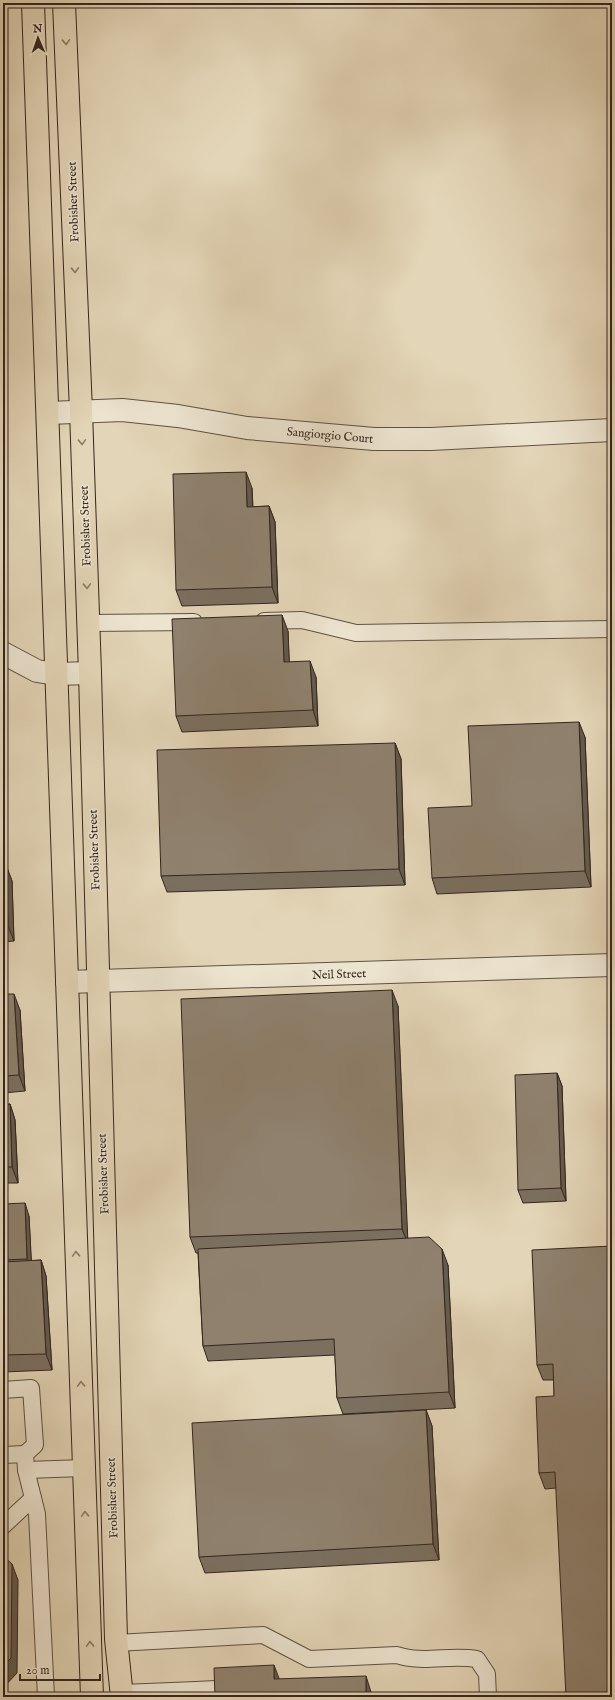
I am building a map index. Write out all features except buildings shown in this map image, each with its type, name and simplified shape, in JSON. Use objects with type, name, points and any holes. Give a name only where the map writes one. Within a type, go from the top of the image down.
[{"type":"main road","points":[[34,3],[92,1697]]},
{"type":"main road","name":"Frobisher Street","points":[[64,3],[90,673],[116,1643],[122,1695]]},
{"type":"street","name":"Sangiorgio Court","points":[[48,413],[122,410],[178,416],[247,428],[374,439],[431,439],[612,430]]},
{"type":"street","points":[[3,653],[38,671],[56,674],[90,673]]},
{"type":"street","name":"Neil Street","points":[[67,982],[612,965]]},
{"type":"lane","points":[[247,621],[302,620],[356,633],[612,629]]},
{"type":"lane","points":[[88,623],[207,622]]},
{"type":"lane","points":[[3,1390],[32,1388],[35,1445],[25,1454],[3,1455]]},
{"type":"lane","points":[[25,1454],[26,1470],[37,1514],[46,1697]]},
{"type":"lane","points":[[26,1470],[84,1468]]},
{"type":"lane","points":[[3,1526],[33,1498]]},
{"type":"lane","points":[[116,1643],[263,1636],[308,1659],[397,1655],[410,1659],[467,1657],[477,1659],[486,1674],[488,1697]]},
{"type":"lane","points":[[122,1695],[196,1693],[250,1687]]}]
